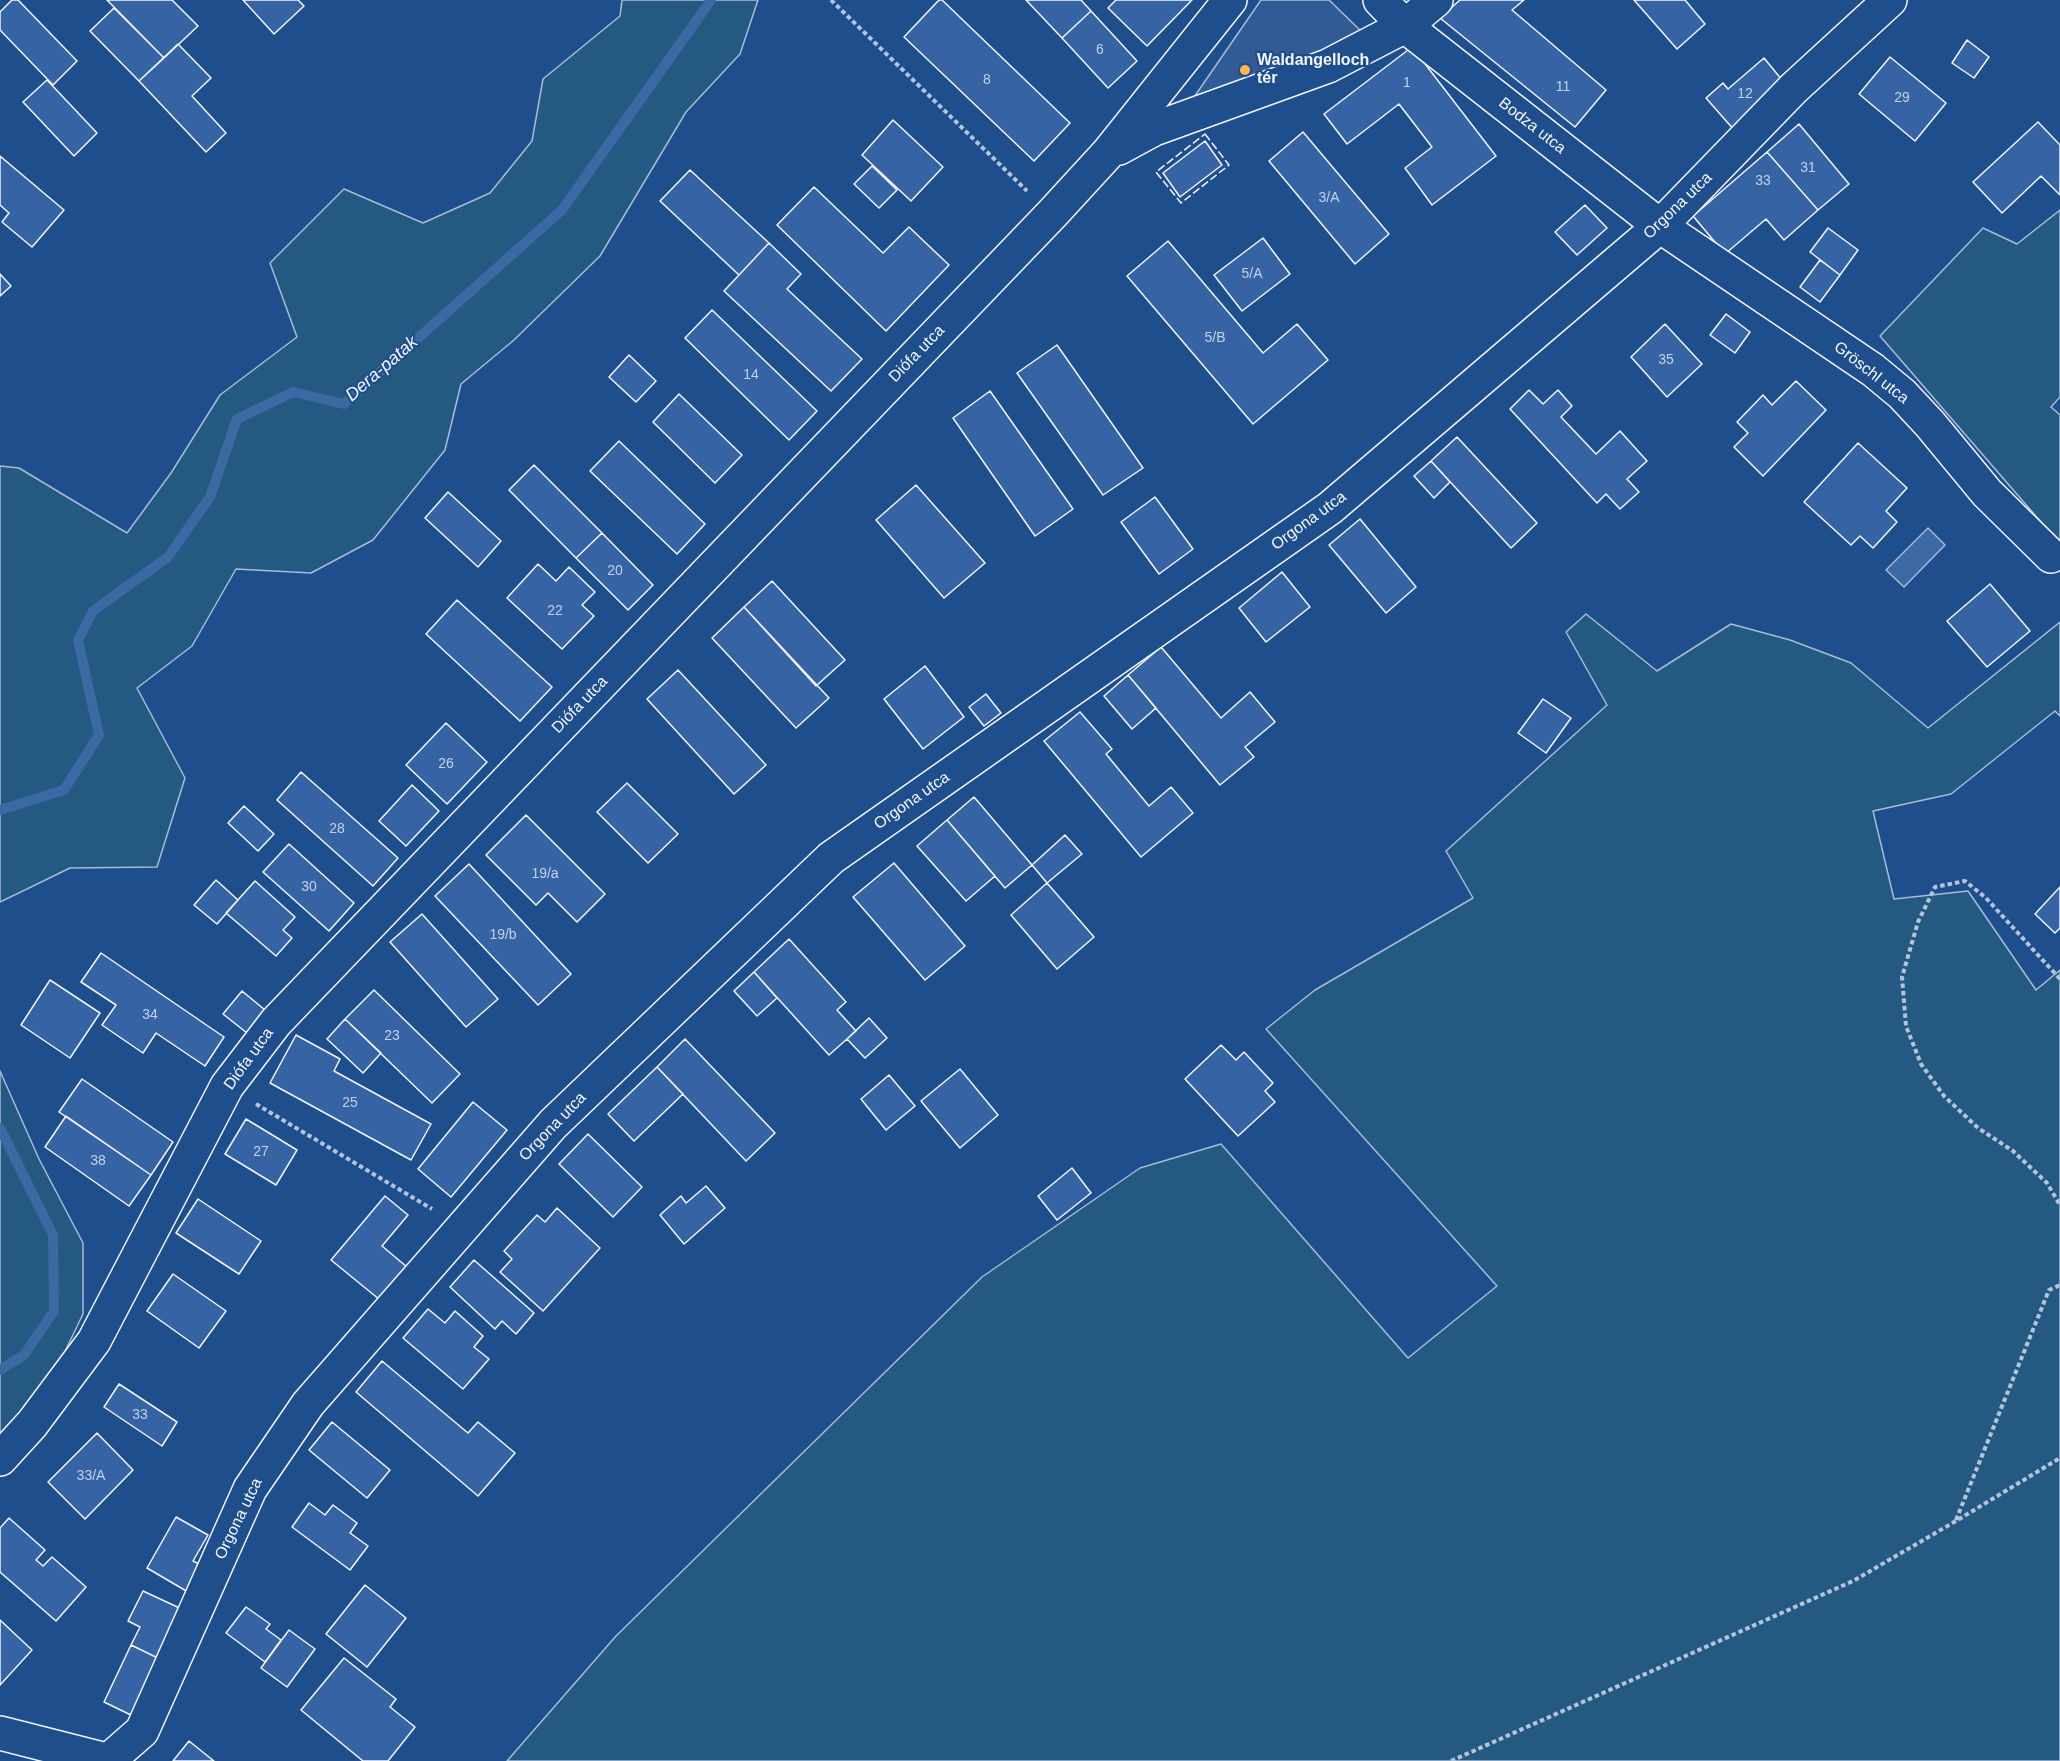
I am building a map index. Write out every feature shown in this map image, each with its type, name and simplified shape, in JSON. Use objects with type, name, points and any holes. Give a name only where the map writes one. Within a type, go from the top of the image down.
[{"type":"street","name":"Diófa utca","points":[[0,1459],[32,1424],[94,1341],[227,1086],[276,1022],[1052,214],[1108,153],[1230,0]]},
{"type":"street","points":[[1380,0],[1405,26]]},
{"type":"street","points":[[1108,153],[1154,129],[1328,66],[1405,26],[1436,0]]},
{"type":"street","name":"Orgona utca","points":[[109,1761],[142,1731],[250,1489],[308,1404],[554,1124],[831,858],[1330,508],[1660,226],[1794,88],[1890,0]]},
{"type":"street","name":"Bodza utca","points":[[1405,26],[1660,226]]},
{"type":"street","name":"Gröschl utca","points":[[1660,226],[1873,370],[1902,394],[1987,493],[2050,556]]},
{"type":"street","points":[[0,1733],[109,1761]]},
{"type":"path","points":[[831,0],[1052,214]]},
{"type":"path","points":[[2060,979],[1986,898],[1965,881],[1935,887],[1918,922],[1902,977],[1906,1026],[1920,1064],[1944,1096],[1978,1128],[2013,1150],[2047,1183],[2060,1205]]},
{"type":"path","points":[[227,1086],[462,1227]]},
{"type":"path","points":[[1956,1521],[2049,1290],[2060,1285]]},
{"type":"path","points":[[1451,1761],[1852,1581],[2060,1458]]},
{"type":"shaded area","points":[[622,0],[758,0],[740,54],[686,112],[600,256],[514,340],[461,384],[445,450],[373,540],[311,573],[236,569],[192,646],[137,688],[185,778],[157,867],[70,868],[0,902],[0,466],[19,468],[127,533],[171,473],[220,395],[297,337],[270,263],[344,189],[423,223],[490,193],[532,141],[543,79],[620,16]]},
{"type":"shaded area","name":"Waldangelloch tér","points":[[1261,0],[1329,0],[1366,36],[1190,103]]},
{"type":"shaded area","points":[[2060,210],[2060,397],[2051,407],[2060,415],[2060,544],[1880,336],[1983,228],[2017,244]]},
{"type":"shaded area","points":[[1928,528],[1945,545],[1904,587],[1886,570]]},
{"type":"shaded area","points":[[1586,614],[1657,671],[1731,624],[1790,640],[1851,663],[1928,728],[2060,622],[2060,716],[2055,711],[1951,794],[1873,811],[1894,899],[1968,891],[2036,990],[2060,970],[2060,1761],[507,1761],[616,1636],[982,1277],[1140,1168],[1221,1144],[1408,1358],[1497,1286],[1266,1029],[1315,990],[1473,898],[1446,851],[1607,705],[1566,632]]},
{"type":"shaded area","points":[[0,1071],[39,1159],[83,1243],[83,1314],[55,1372],[0,1443]]},
{"type":"building","points":[[12,0],[18,0],[77,61],[53,85],[0,30],[0,12]]},
{"type":"building","points":[[107,0],[172,0],[198,26],[164,58]]},
{"type":"building","points":[[243,0],[298,0],[304,6],[274,34]]},
{"type":"building","points":[[939,0],[942,0],[1070,123],[1034,161],[904,37]]},
{"type":"building","points":[[1026,0],[1081,0],[1091,11],[1062,38]]},
{"type":"building","points":[[1116,0],[1192,0],[1147,46],[1108,8]]},
{"type":"building","points":[[1460,0],[1524,0],[1512,10],[1606,90],[1575,127],[1440,18]]},
{"type":"building","points":[[1634,0],[1685,0],[1705,24],[1677,49]]},
{"type":"building","points":[[114,8],[164,58],[139,81],[90,31]]},
{"type":"building","points":[[1091,11],[1137,61],[1108,88],[1062,38]]},
{"type":"building","points":[[1967,40],[1989,57],[1974,78],[1952,63]]},
{"type":"building","points":[[178,44],[211,78],[192,96],[226,133],[206,152],[139,81]]},
{"type":"building","points":[[1412,47],[1496,156],[1432,205],[1405,168],[1432,147],[1399,104],[1347,144],[1324,114]]},
{"type":"building","points":[[1890,57],[1946,103],[1915,141],[1859,94]]},
{"type":"building","points":[[1764,58],[1787,86],[1735,131],[1706,98],[1723,83],[1728,89]]},
{"type":"building","points":[[47,80],[97,133],[74,156],[23,102]]},
{"type":"building","points":[[893,120],[943,167],[911,201],[862,155]]},
{"type":"building","points":[[2038,122],[2060,145],[2060,195],[2041,176],[2002,213],[1973,182]]},
{"type":"building","points":[[1799,124],[1849,184],[1818,210],[1767,152]]},
{"type":"building","points":[[1303,132],[1389,234],[1355,264],[1269,161]]},
{"type":"building","points":[[1205,141],[1222,165],[1180,197],[1163,173]]},
{"type":"building","points":[[1767,152],[1818,210],[1784,240],[1766,219],[1725,254],[1693,216]]},
{"type":"building","points":[[0,156],[64,210],[32,247],[2,222],[9,213],[0,205]]},
{"type":"building","points":[[872,166],[897,190],[879,208],[854,184]]},
{"type":"building","points":[[690,170],[769,243],[739,275],[660,201]]},
{"type":"building","points":[[814,187],[883,253],[909,227],[949,265],[886,331],[777,225]]},
{"type":"building","points":[[1585,205],[1607,228],[1577,255],[1555,232]]},
{"type":"building","points":[[1828,228],[1858,250],[1840,275],[1810,252]]},
{"type":"building","points":[[1263,238],[1290,274],[1242,311],[1214,275]]},
{"type":"building","points":[[1168,241],[1263,353],[1297,324],[1328,360],[1253,424],[1127,276]]},
{"type":"building","points":[[769,243],[801,274],[787,289],[862,359],[831,391],[724,291]]},
{"type":"building","points":[[1820,260],[1840,275],[1820,302],[1800,287]]},
{"type":"building","points":[[0,274],[11,286],[0,296]]},
{"type":"building","points":[[712,310],[817,411],[789,440],[685,338]]},
{"type":"building","points":[[1726,314],[1750,332],[1735,353],[1710,335]]},
{"type":"building","points":[[1665,324],[1702,364],[1667,397],[1631,357]]},
{"type":"building","points":[[1057,345],[1143,468],[1103,495],[1017,373]]},
{"type":"building","points":[[629,355],[656,381],[636,402],[609,377]]},
{"type":"building","points":[[1796,381],[1826,410],[1763,476],[1734,447],[1748,433],[1737,422],[1763,395],[1772,405]]},
{"type":"building","points":[[1529,390],[1543,404],[1558,390],[1572,406],[1561,417],[1596,454],[1620,431],[1647,461],[1627,479],[1639,492],[1620,509],[1606,494],[1597,503],[1510,409]]},
{"type":"building","points":[[990,391],[1073,509],[1035,536],[953,418]]},
{"type":"building","points":[[679,394],[742,455],[715,483],[653,422]]},
{"type":"building","points":[[1457,437],[1537,523],[1511,548],[1431,461]]},
{"type":"building","points":[[619,441],[705,524],[677,554],[590,471]]},
{"type":"building","points":[[1858,443],[1907,488],[1886,511],[1897,522],[1873,548],[1860,536],[1851,545],[1804,502]]},
{"type":"building","points":[[1431,461],[1450,482],[1434,498],[1414,476]]},
{"type":"building","points":[[534,465],[602,533],[576,558],[509,490]]},
{"type":"building","points":[[916,485],[985,563],[944,598],[876,520]]},
{"type":"building","points":[[448,492],[501,541],[478,567],[425,518]]},
{"type":"building","points":[[1155,497],[1193,549],[1159,574],[1121,522]]},
{"type":"building","points":[[1360,519],[1416,587],[1386,613],[1329,545]]},
{"type":"building","points":[[602,533],[653,585],[628,610],[576,558]]},
{"type":"building","points":[[538,564],[556,581],[569,567],[595,592],[582,605],[594,616],[562,649],[507,598]]},
{"type":"building","points":[[1282,572],[1310,607],[1266,642],[1239,608]]},
{"type":"building","points":[[772,581],[845,660],[816,686],[744,607]]},
{"type":"building","points":[[1990,584],[2030,631],[1987,667],[1947,621]]},
{"type":"building","points":[[457,600],[552,687],[520,721],[426,634]]},
{"type":"building","points":[[744,607],[829,698],[796,728],[712,638]]},
{"type":"building","points":[[1161,647],[1221,718],[1250,692],[1275,722],[1245,747],[1254,757],[1220,785],[1128,675]]},
{"type":"building","points":[[925,666],[964,717],[923,749],[884,699]]},
{"type":"building","points":[[678,670],[766,765],[734,794],[647,699]]},
{"type":"building","points":[[1128,675],[1156,708],[1132,729],[1104,696]]},
{"type":"building","points":[[986,694],[1001,713],[984,726],[969,707]]},
{"type":"building","points":[[1543,699],[1571,718],[1546,753],[1518,733]]},
{"type":"building","points":[[1080,712],[1112,749],[1106,754],[1149,806],[1171,787],[1193,813],[1141,857],[1044,741]]},
{"type":"building","points":[[446,723],[487,762],[447,804],[406,765]]},
{"type":"building","points":[[301,772],[398,858],[373,886],[277,800]]},
{"type":"building","points":[[627,783],[678,834],[648,863],[597,812]]},
{"type":"building","points":[[412,785],[439,811],[406,846],[379,821]]},
{"type":"building","points":[[974,797],[1032,865],[1005,888],[947,820]]},
{"type":"building","points":[[244,806],[274,834],[258,851],[228,823]]},
{"type":"building","points":[[526,815],[605,894],[577,922],[548,893],[536,905],[486,855]]},
{"type":"building","points":[[947,820],[995,876],[966,901],[917,846]]},
{"type":"building","points":[[1065,835],[1082,854],[1047,883],[1032,865]]},
{"type":"building","points":[[289,844],[354,903],[329,931],[263,872]]},
{"type":"building","points":[[894,863],[965,946],[925,980],[853,897]]},
{"type":"building","points":[[469,864],[571,974],[538,1005],[435,896]]},
{"type":"building","points":[[216,880],[238,900],[217,924],[194,905]]},
{"type":"building","points":[[255,881],[295,917],[283,930],[292,938],[276,956],[226,913]]},
{"type":"building","points":[[1047,883],[1094,937],[1057,969],[1011,915]]},
{"type":"building","points":[[2060,887],[2060,928],[2055,933],[2035,914]]},
{"type":"building","points":[[422,914],[498,999],[466,1027],[390,942]]},
{"type":"building","points":[[789,939],[846,1002],[837,1010],[856,1031],[829,1055],[754,972]]},
{"type":"building","points":[[101,953],[224,1037],[205,1066],[156,1033],[143,1053],[102,1025],[116,1005],[81,982]]},
{"type":"building","points":[[754,972],[777,998],[757,1016],[734,991]]},
{"type":"building","points":[[50,980],[100,1013],[70,1058],[21,1025]]},
{"type":"building","points":[[374,990],[460,1074],[432,1103],[345,1019]]},
{"type":"building","points":[[242,991],[265,1010],[247,1033],[223,1014]]},
{"type":"building","points":[[869,1018],[887,1038],[865,1058],[847,1039]]},
{"type":"building","points":[[345,1019],[381,1053],[363,1073],[327,1039]]},
{"type":"building","points":[[296,1035],[340,1059],[334,1071],[431,1124],[411,1160],[270,1083]]},
{"type":"building","points":[[685,1039],[775,1133],[746,1161],[657,1067]]},
{"type":"building","points":[[1221,1045],[1236,1060],[1244,1052],[1273,1083],[1265,1091],[1275,1102],[1238,1136],[1185,1079]]},
{"type":"building","points":[[657,1067],[683,1094],[634,1141],[608,1114]]},
{"type":"building","points":[[960,1069],[998,1115],[960,1148],[921,1101]]},
{"type":"building","points":[[889,1075],[915,1106],[886,1130],[861,1099]]},
{"type":"building","points":[[82,1079],[173,1142],[151,1175],[59,1112]]},
{"type":"building","points":[[473,1102],[507,1130],[451,1197],[418,1169]]},
{"type":"building","points":[[66,1116],[151,1175],[129,1206],[45,1147]]},
{"type":"building","points":[[246,1119],[297,1150],[276,1185],[225,1154]]},
{"type":"building","points":[[588,1134],[642,1187],[613,1217],[559,1164]]},
{"type":"building","points":[[1072,1168],[1091,1193],[1057,1220],[1038,1196]]},
{"type":"building","points":[[706,1186],[725,1208],[684,1244],[660,1215],[681,1196],[686,1203]]},
{"type":"building","points":[[385,1196],[408,1215],[382,1246],[407,1267],[380,1300],[331,1260]]},
{"type":"building","points":[[198,1199],[261,1241],[239,1274],[176,1233]]},
{"type":"building","points":[[557,1208],[600,1248],[543,1311],[500,1272],[512,1259],[504,1251],[537,1215],[545,1222]]},
{"type":"building","points":[[474,1260],[534,1313],[516,1334],[502,1321],[495,1329],[450,1287]]},
{"type":"building","points":[[173,1274],[226,1311],[199,1348],[147,1311]]},
{"type":"building","points":[[428,1309],[445,1323],[455,1311],[483,1336],[474,1347],[489,1359],[463,1389],[403,1338]]},
{"type":"building","points":[[382,1361],[468,1433],[478,1422],[515,1453],[478,1496],[356,1392]]},
{"type":"building","points":[[119,1384],[177,1422],[162,1446],[104,1407]]},
{"type":"building","points":[[332,1422],[390,1470],[367,1498],[309,1450]]},
{"type":"building","points":[[97,1433],[133,1470],[85,1519],[48,1482]]},
{"type":"building","points":[[309,1503],[325,1515],[333,1505],[357,1523],[350,1533],[368,1546],[350,1570],[292,1527]]},
{"type":"building","points":[[176,1517],[208,1535],[193,1561],[203,1566],[188,1592],[147,1568]]},
{"type":"building","points":[[9,1518],[45,1550],[36,1560],[43,1566],[52,1557],[86,1587],[56,1621],[0,1572],[0,1528]]},
{"type":"building","points":[[365,1585],[406,1618],[367,1667],[326,1634]]},
{"type":"building","points":[[143,1591],[186,1611],[162,1660],[131,1645],[140,1627],[128,1621]]},
{"type":"building","points":[[246,1607],[270,1624],[266,1629],[281,1640],[265,1662],[226,1633]]},
{"type":"building","points":[[0,1620],[32,1650],[0,1685]]},
{"type":"building","points":[[289,1630],[315,1649],[287,1687],[261,1668]]},
{"type":"building","points":[[131,1645],[162,1660],[135,1717],[104,1702]]},
{"type":"building","points":[[344,1658],[396,1699],[390,1707],[415,1727],[388,1761],[363,1761],[301,1710]]},
{"type":"building","points":[[189,1741],[214,1761],[173,1761]]},
{"type":"waterway","name":"Dera-patak","points":[[0,810],[64,790],[99,735],[78,640],[93,611],[168,557],[210,497],[237,419],[293,392],[344,404],[562,210],[711,0]]},
{"type":"waterway","name":"Dera-patak","points":[[0,1128],[53,1235],[54,1311],[24,1355],[0,1370]]},
{"type":"fence","points":[[1205,134],[1229,165],[1181,203],[1156,172],[1205,134]]},
{"type":"place","name":"Waldangelloch tér","points":[[1245,70]]}]
